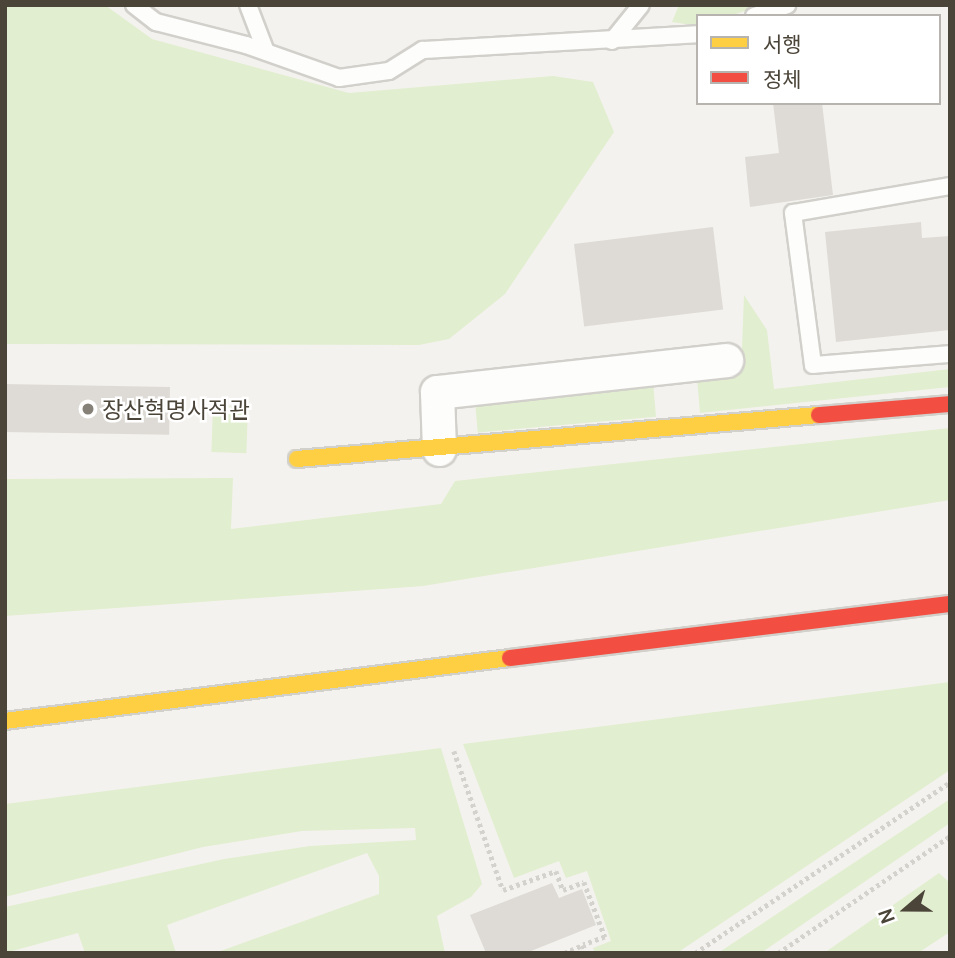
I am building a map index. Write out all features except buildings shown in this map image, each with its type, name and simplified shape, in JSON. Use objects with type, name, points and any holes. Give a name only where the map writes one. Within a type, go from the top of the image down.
[{"type":"main road","points":[[297,459],[950,404]]},
{"type":"main road","points":[[5,721],[950,604]]},
{"type":"street","points":[[439,449],[437,393],[726,360]]},
{"type":"lane","points":[[134,5],[156,22],[266,52],[339,78],[389,71],[423,50],[696,34]]},
{"type":"lane","points":[[248,5],[266,52]]},
{"type":"lane","points":[[612,41],[641,5]]},
{"type":"lane","points":[[760,14],[787,5]]},
{"type":"lane","points":[[950,186],[793,213],[813,365],[950,354]]},
{"type":"path","points":[[454,751],[503,890],[556,871],[563,890],[584,882],[605,937],[564,953]]},
{"type":"path","points":[[695,953],[950,782]]},
{"type":"path","points":[[778,953],[950,836]]},
{"type":"path","points":[[583,945],[586,953]]},
{"type":"green space","points":[[5,5],[105,5],[152,39],[349,93],[553,76],[593,82],[614,132],[505,294],[449,339],[419,345],[5,344]]},
{"type":"green space","points":[[679,5],[762,5],[736,14],[696,14],[696,26],[672,22]]},
{"type":"green space","points":[[744,295],[767,330],[774,389],[950,369],[950,387],[700,413],[697,378],[741,374]]},
{"type":"green space","points":[[653,382],[656,417],[478,432],[475,398]]},
{"type":"green space","points":[[213,406],[248,407],[246,453],[211,452]]},
{"type":"green space","points":[[950,428],[950,500],[423,586],[5,616],[5,479],[233,478],[231,529],[441,504],[455,481]]},
{"type":"green space","points":[[950,682],[950,770],[677,953],[595,953],[593,948],[611,941],[587,871],[566,878],[559,861],[514,878],[463,744]]},
{"type":"green space","points":[[441,748],[482,884],[471,897],[437,916],[445,953],[215,953],[379,894],[379,876],[367,853],[167,925],[176,953],[85,953],[78,933],[5,953],[5,907],[224,859],[310,846],[416,840],[415,828],[302,831],[203,847],[5,897],[5,804]]},
{"type":"green space","points":[[950,799],[950,823],[761,953],[718,953]]},
{"type":"green space","points":[[939,873],[950,883],[950,932],[918,953],[824,953]]},
{"type":"traffic: slow","points":[[297,459],[819,415]]},
{"type":"traffic: slow","points":[[5,721],[510,658]]},
{"type":"traffic: jam","points":[[819,415],[950,404]]},
{"type":"traffic: jam","points":[[510,658],[950,604]]},
{"type":"place","name":"장산혁명사적관","points":[[88,409]]}]
